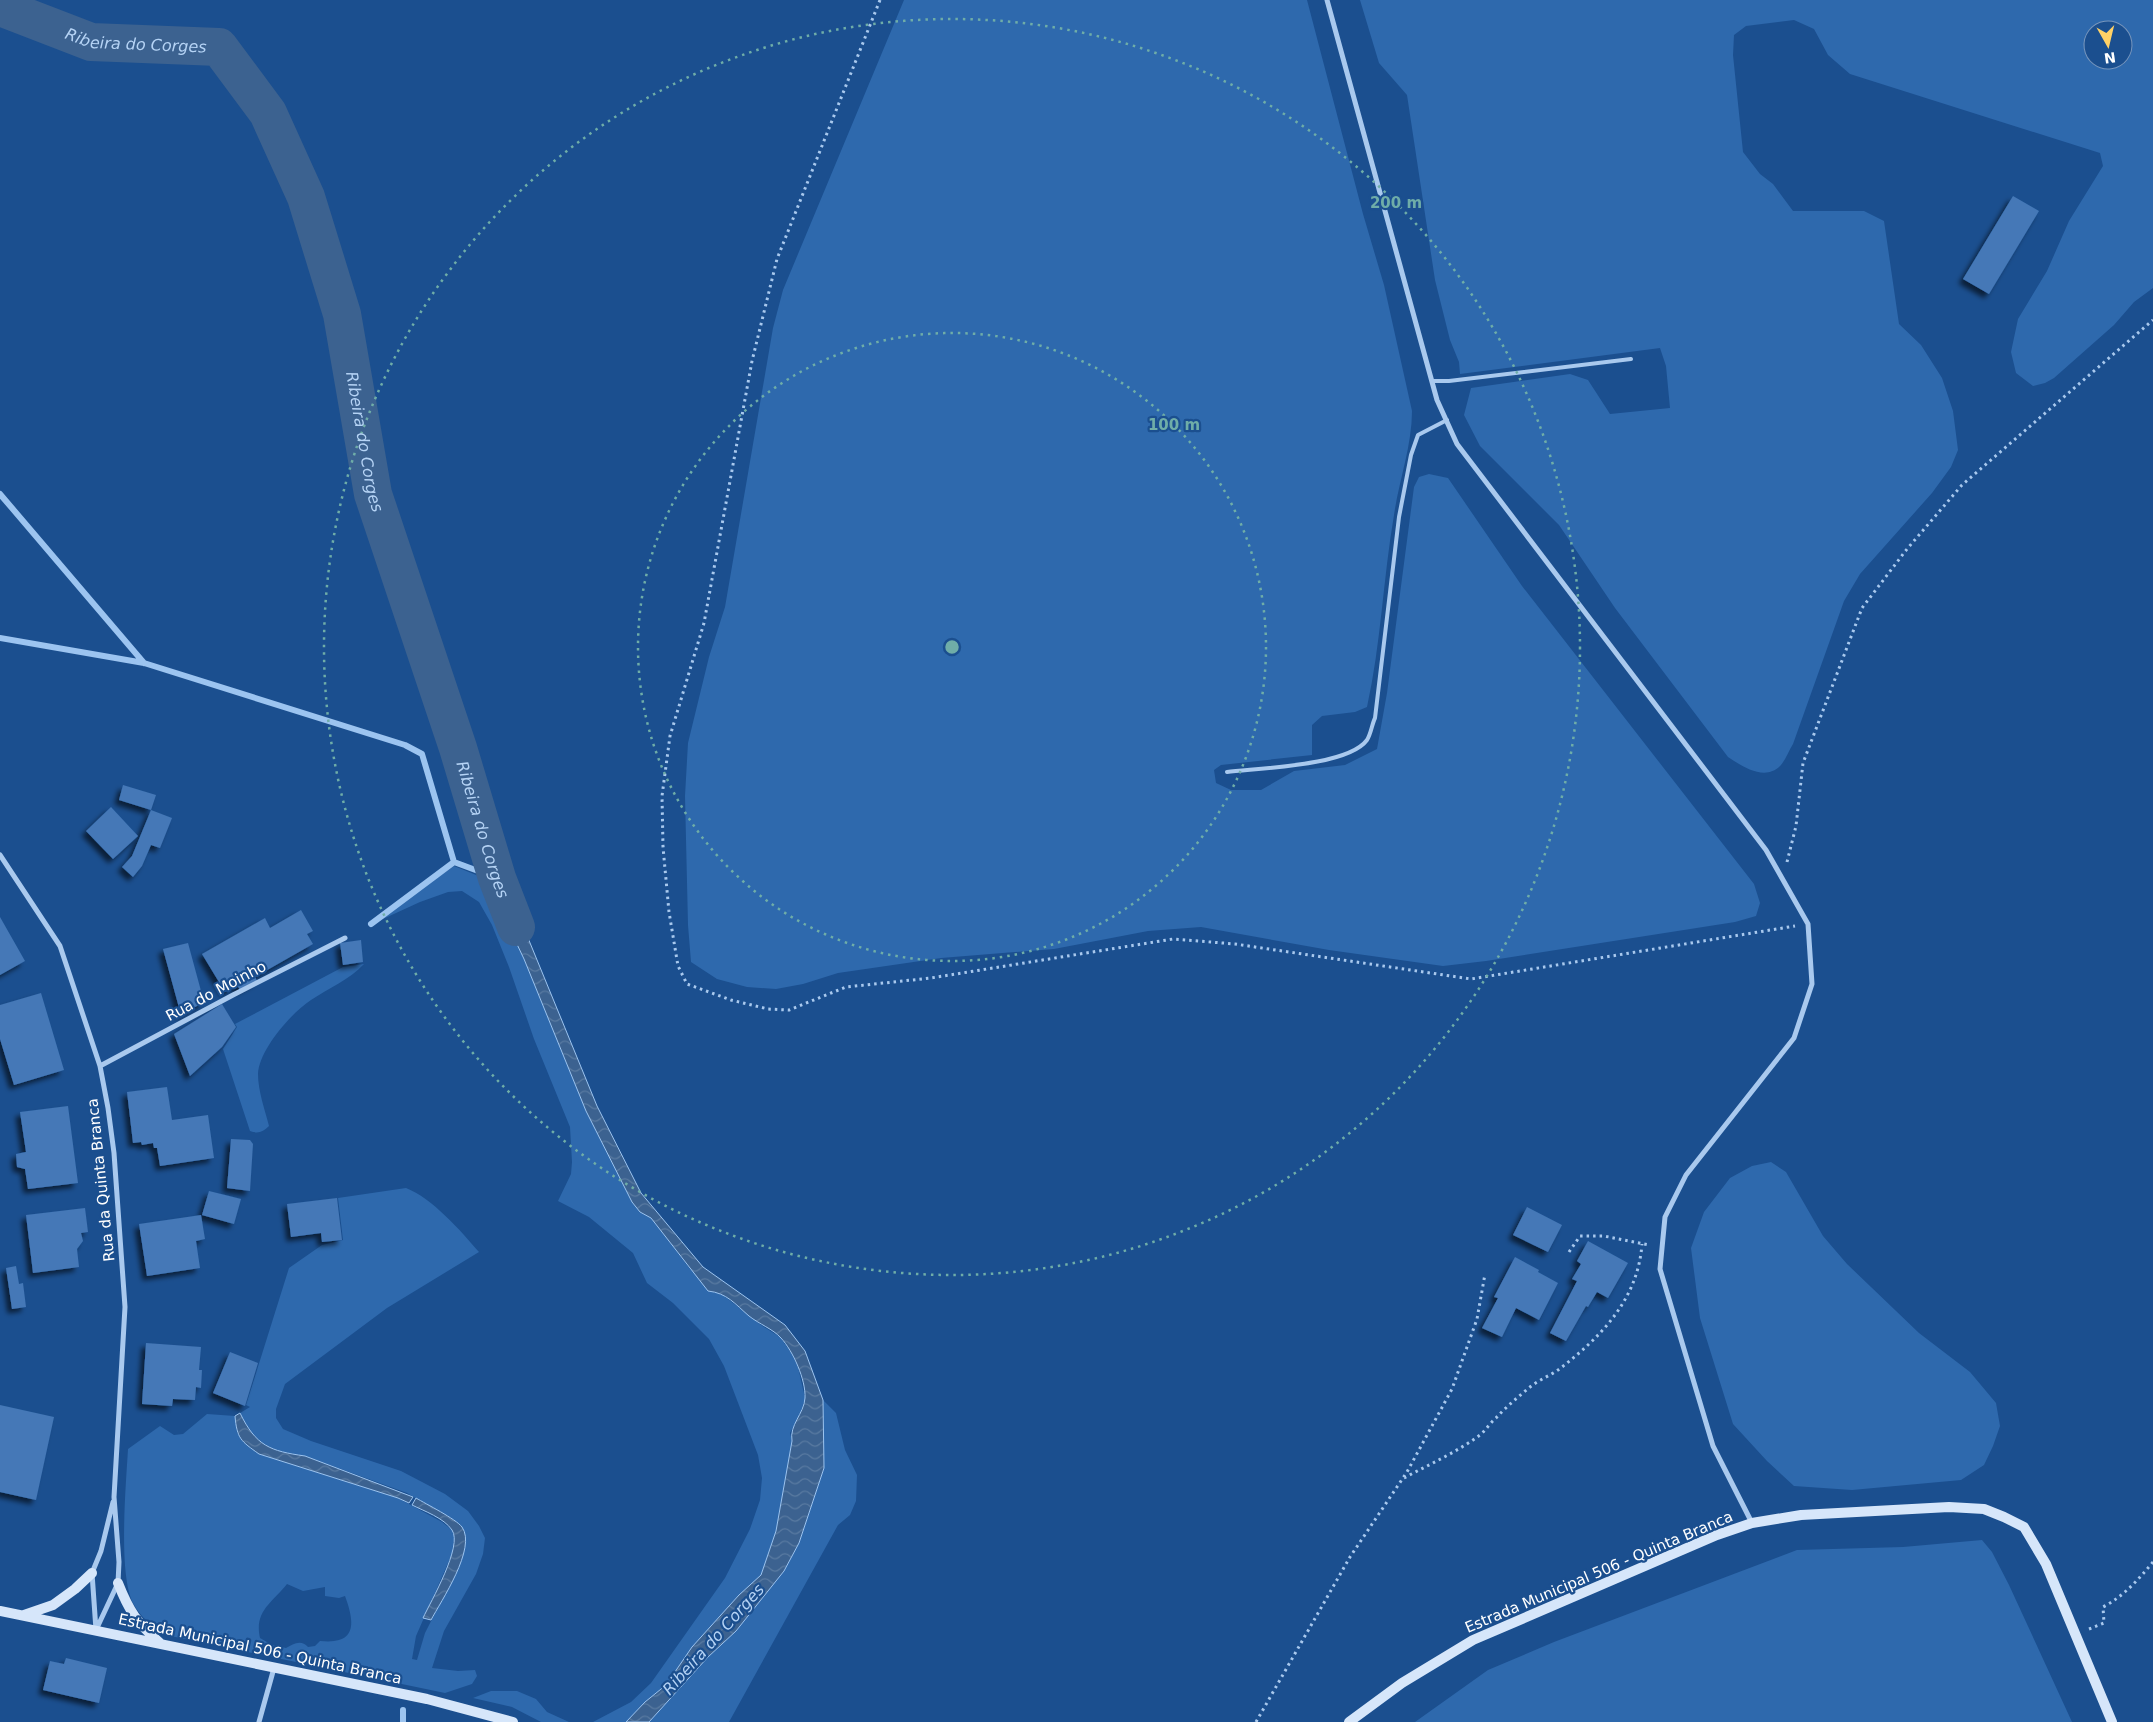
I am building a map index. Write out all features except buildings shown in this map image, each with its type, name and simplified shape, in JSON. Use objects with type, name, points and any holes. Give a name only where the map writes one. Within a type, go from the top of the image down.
[{"type":"main road","name":"Estrada Municipal 506 - Quinta Branca","points":[[1349,1722],[1402,1683],[1473,1640],[1717,1535],[1752,1523],[1801,1515],[1949,1507],[1984,1509],[2024,1526],[2046,1564],[2112,1722]]},
{"type":"main road","points":[[22,1616],[53,1605],[75,1589],[92,1573]]},
{"type":"main road","points":[[118,1583],[128,1608],[142,1628],[160,1644]]},
{"type":"main road","name":"Estrada Municipal 506 - Quinta Branca","points":[[0,1611],[427,1699],[513,1722]]},
{"type":"street","points":[[1326,0],[1437,400],[1457,444],[1760,842],[1808,924],[1812,984],[1794,1038],[1686,1175],[1665,1217],[1662,1246],[1660,1269],[1713,1446],[1752,1523]]},
{"type":"street","name":"Rua da Quinta Branca","points":[[0,855],[60,946],[100,1066],[114,1153],[125,1299],[114,1497],[119,1562],[118,1583],[96,1630]]},
{"type":"street","name":"Rua do Moinho","points":[[100,1066],[345,938]]},
{"type":"street","name":"Rua da Quinta Branca","points":[[96,1630],[92,1573],[101,1551],[114,1497]]},
{"type":"street","points":[[259,1722],[274,1668]]},
{"type":"lane","points":[[1432,381],[1449,381],[1631,359]]},
{"type":"lane","points":[[1227,772],[1314,762],[1349,753],[1366,740],[1375,718],[1399,517],[1411,455],[1418,435],[1447,420]]},
{"type":"path","points":[[880,0],[777,259],[752,361],[704,623],[670,736],[662,796],[663,847],[669,912],[678,966],[687,984],[768,1010],[789,1010],[846,988],[931,978],[1173,939],[1235,944],[1470,979],[1808,924]]},
{"type":"path","points":[[1783,879],[1796,826],[1803,763],[1862,608],[1907,550],[1962,485],[2153,320]]},
{"type":"path","points":[[1569,1252],[1580,1236],[1604,1236],[1662,1246]]},
{"type":"path","points":[[1403,1479],[1482,1434],[1494,1419],[1518,1396],[1537,1381],[1560,1368],[1585,1348],[1609,1324],[1624,1304],[1641,1261],[1642,1244]]},
{"type":"path","points":[[1256,1722],[1350,1556],[1403,1479],[1452,1389],[1477,1320],[1485,1274]]},
{"type":"path","points":[[2074,1634],[2104,1623],[2103,1607],[2117,1600],[2140,1579],[2153,1562]]},
{"type":"shaded area","points":[[904,0],[1307,0],[1363,214],[1384,285],[1412,411],[1408,450],[1394,515],[1376,659],[1367,707],[1355,712],[1322,716],[1312,725],[1312,755],[1221,765],[1214,770],[1216,783],[1231,790],[1261,790],[1294,771],[1345,765],[1377,749],[1387,693],[1414,487],[1419,477],[1429,474],[1448,478],[1522,586],[1754,884],[1760,903],[1756,916],[1735,922],[1443,966],[1329,950],[1201,927],[1148,931],[1054,949],[941,958],[838,973],[803,984],[776,989],[747,987],[717,979],[691,962],[688,925],[685,796],[688,743],[709,657],[725,607],[773,328],[783,290]]},
{"type":"shaded area","points":[[1360,0],[2153,0],[2153,288],[2134,302],[2114,325],[2054,378],[2033,386],[2016,373],[2011,352],[2018,319],[2047,271],[2069,221],[2103,166],[2100,153],[1850,74],[1828,55],[1814,29],[1794,20],[1746,26],[1734,35],[1733,55],[1743,152],[1760,174],[1773,184],[1793,211],[1864,211],[1884,221],[1899,324],[1921,345],[1942,378],[1953,411],[1958,450],[1951,467],[1932,493],[1860,574],[1844,601],[1793,744],[1781,765],[1775,770],[1762,773],[1740,765],[1728,757],[1615,608],[1559,525],[1480,446],[1464,415],[1471,388],[1570,374],[1588,380],[1610,414],[1670,408],[1666,366],[1660,348],[1460,374],[1459,362],[1450,340],[1435,280],[1407,95],[1379,63]]},
{"type":"shaded area","points":[[454,866],[486,879],[524,959],[586,1111],[632,1202],[640,1212],[651,1218],[690,1269],[761,1325],[780,1337],[798,1367],[805,1398],[800,1414],[790,1433],[792,1441],[776,1531],[761,1575],[739,1595],[692,1647],[666,1685],[645,1702],[626,1722],[593,1722],[631,1702],[651,1683],[725,1578],[750,1529],[760,1500],[762,1478],[758,1455],[724,1366],[709,1339],[673,1303],[647,1283],[633,1253],[589,1217],[558,1201],[571,1174],[570,1127],[534,1039],[509,967],[492,925],[479,902],[462,891],[448,892],[420,902],[372,924]]},
{"type":"shaded area","points":[[364,964],[345,979],[303,1006],[270,1043],[260,1064],[258,1074],[260,1094],[269,1126],[260,1132],[250,1131],[223,1049],[237,1027],[235,1024],[343,967]]},
{"type":"shaded area","points":[[1771,1162],[1786,1172],[1823,1236],[1847,1264],[1919,1333],[1970,1372],[1996,1403],[2000,1426],[1993,1446],[1984,1465],[1961,1480],[1852,1490],[1794,1486],[1767,1461],[1733,1424],[1700,1318],[1691,1248],[1704,1212],[1730,1178],[1752,1166]]},
{"type":"shaded area","points":[[406,1188],[436,1207],[479,1252],[387,1308],[285,1384],[276,1409],[276,1418],[283,1429],[311,1441],[401,1471],[445,1494],[468,1511],[479,1526],[485,1538],[483,1554],[476,1574],[444,1631],[432,1668],[458,1671],[475,1670],[477,1676],[472,1684],[445,1693],[166,1635],[139,1613],[128,1589],[124,1551],[124,1528],[128,1449],[160,1426],[174,1435],[183,1434],[207,1414],[235,1416],[237,1433],[259,1454],[398,1498],[442,1522],[452,1530],[454,1537],[452,1554],[416,1636],[412,1659],[417,1660],[425,1633],[461,1562],[461,1526],[407,1493],[305,1456],[282,1452],[265,1445],[252,1433],[240,1413],[250,1407],[246,1405],[289,1268],[322,1245],[343,1240],[338,1198]],"holes":[[[287,1584],[303,1591],[325,1587],[325,1596],[339,1598],[345,1596],[351,1615],[350,1630],[347,1636],[332,1641],[320,1641],[315,1646],[308,1647],[300,1643],[286,1648],[272,1645],[260,1638],[260,1621],[270,1602]]]},
{"type":"shaded area","points":[[823,1400],[836,1413],[845,1450],[857,1475],[856,1501],[850,1515],[838,1525],[729,1722],[649,1722],[708,1657],[736,1631],[784,1571],[799,1543],[824,1468]]},
{"type":"shaded area","points":[[1982,1540],[1992,1552],[2009,1585],[2072,1722],[1415,1722],[1488,1670],[1554,1642],[1797,1550],[1903,1547]]},
{"type":"shaded area","points":[[491,1691],[517,1691],[536,1699],[547,1712],[569,1722],[541,1722],[512,1707],[473,1698]]},
{"type":"water","points":[[486,879],[505,882],[597,1106],[641,1193],[703,1267],[785,1325],[805,1351],[823,1400],[824,1468],[799,1543],[784,1571],[736,1631],[708,1657],[649,1722],[626,1722],[645,1702],[666,1685],[692,1647],[739,1595],[761,1575],[776,1531],[793,1430],[804,1404],[805,1391],[794,1358],[781,1338],[726,1297],[708,1291],[651,1218],[640,1212],[632,1202],[586,1111],[524,959]]},
{"type":"water","points":[[240,1413],[258,1440],[273,1449],[305,1456],[413,1497],[409,1503],[259,1454],[244,1442],[239,1435],[235,1416]]},
{"type":"water","points":[[416,1498],[459,1524],[465,1536],[465,1548],[456,1574],[431,1620],[423,1618],[445,1574],[454,1538],[452,1530],[444,1522],[412,1505]]},
{"type":"waterway","name":"Ribeira do Corges","points":[[0,7],[91,42],[219,47],[268,113],[306,197],[342,314],[373,494],[458,748],[497,878],[516,927]]},
{"type":"waterway","points":[[0,494],[144,663]]},
{"type":"waterway","points":[[0,638],[144,663],[405,745],[422,754],[454,862]]},
{"type":"waterway","points":[[454,862],[497,878]]},
{"type":"waterway","points":[[371,924],[454,862]]},
{"type":"waterway","points":[[403,1710],[403,1722]]}]
